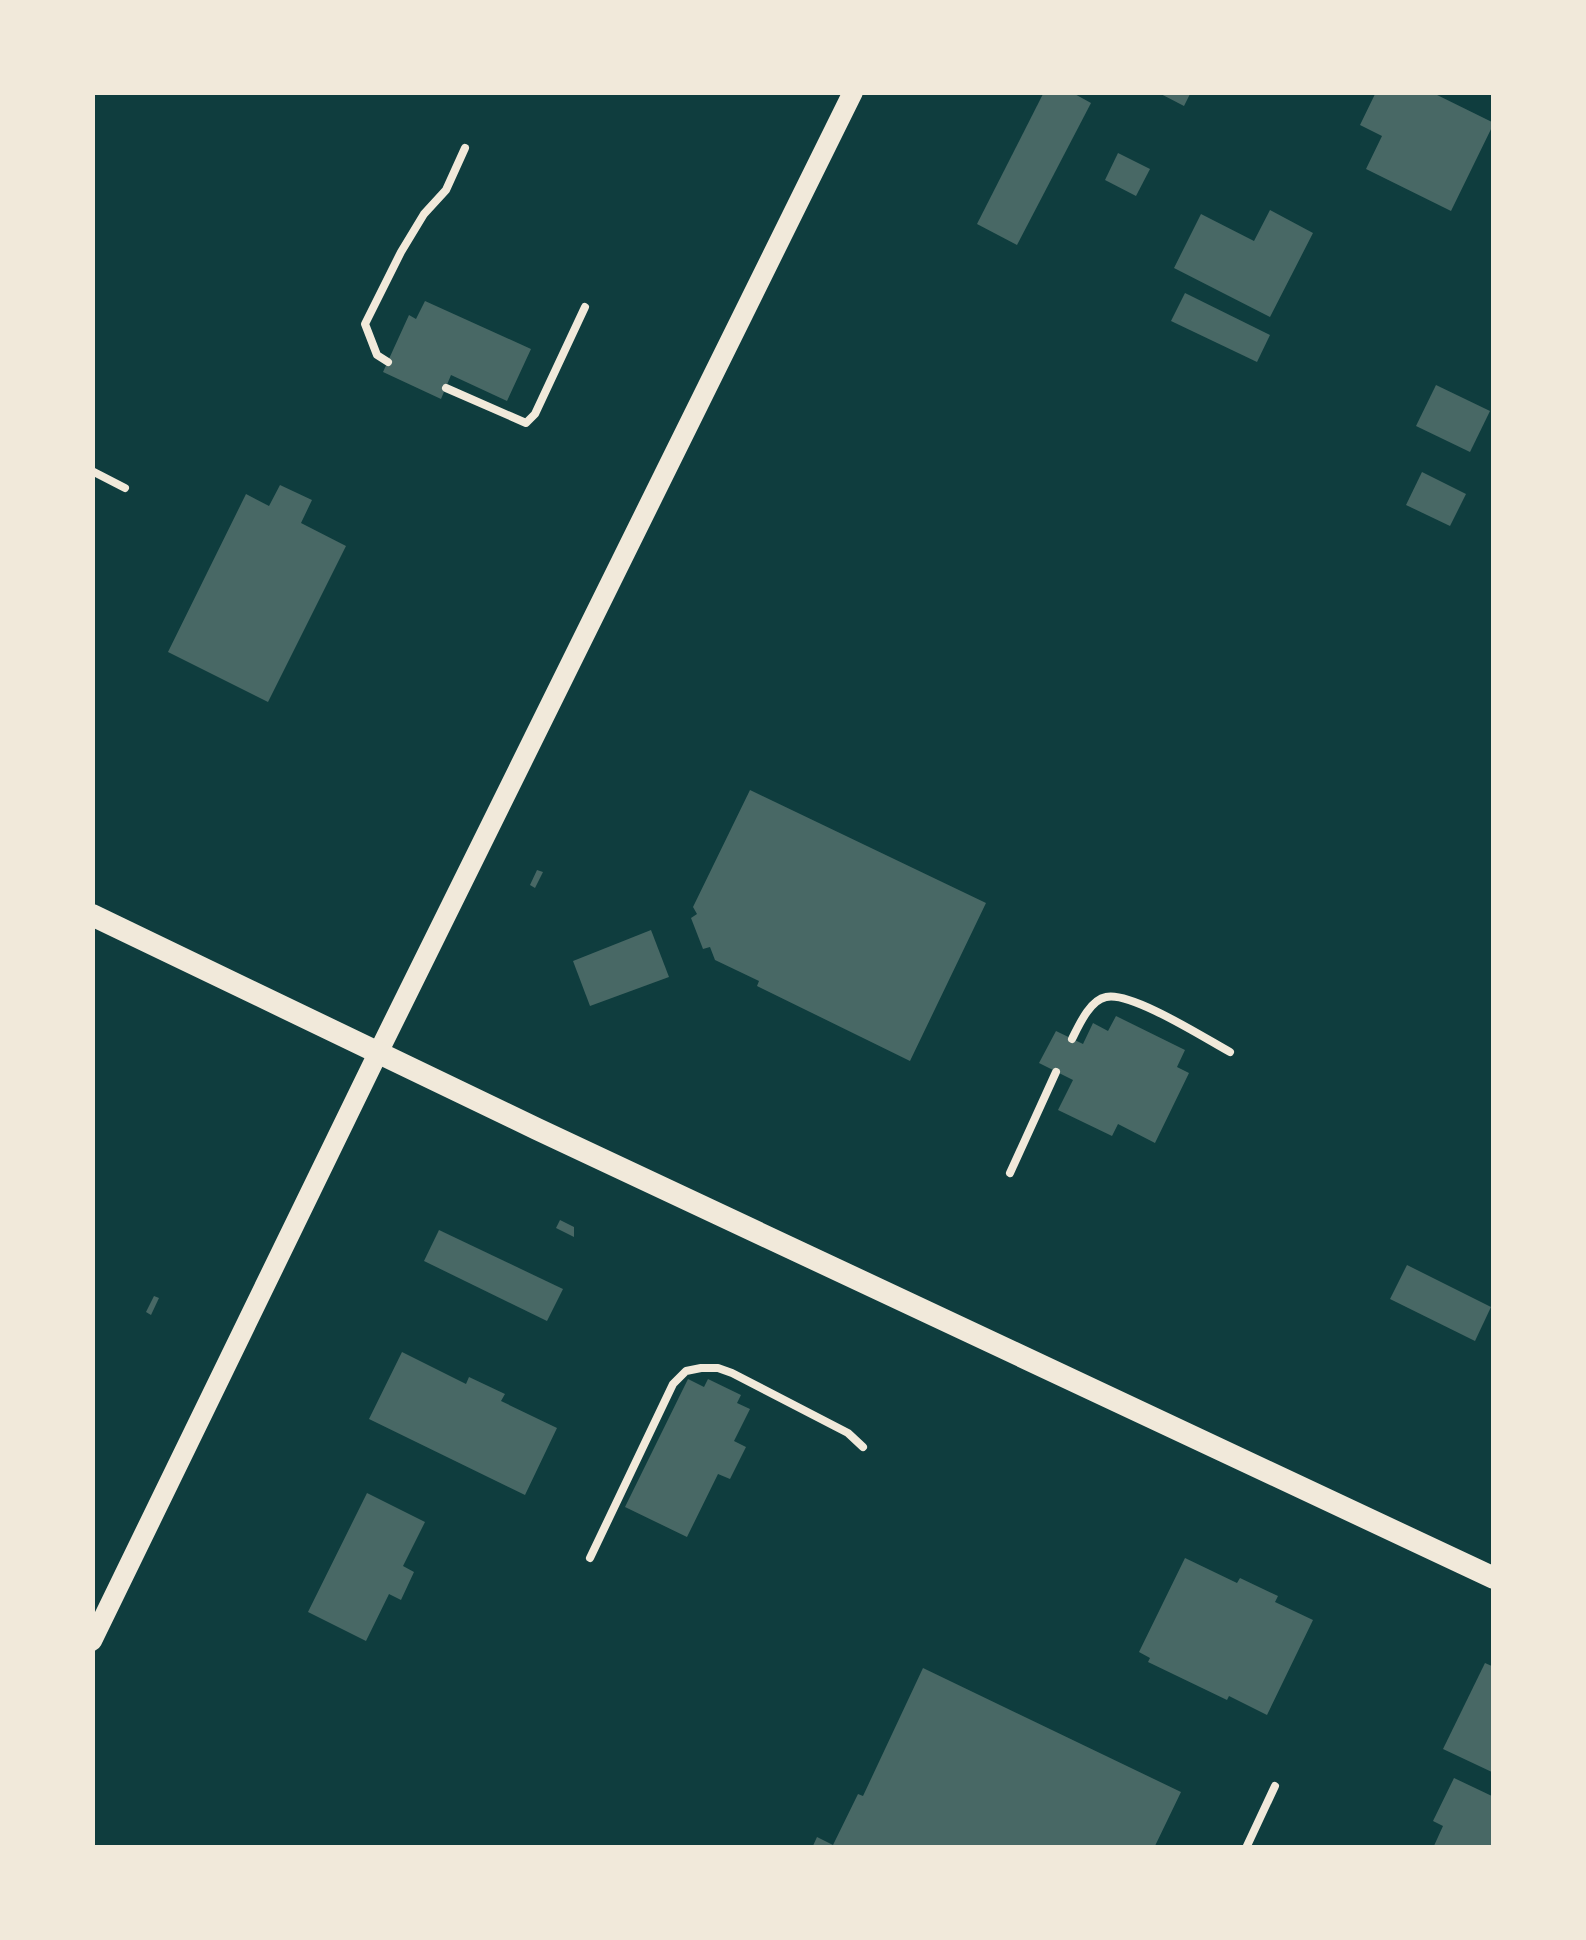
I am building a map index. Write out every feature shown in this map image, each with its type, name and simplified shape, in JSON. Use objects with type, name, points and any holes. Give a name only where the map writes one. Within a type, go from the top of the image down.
[{"type":"main road","points":[[92,1641],[853,92]]},
{"type":"main road","points":[[92,914],[378,1053],[1494,1578]]},
{"type":"lane","points":[[388,362],[376,354],[365,324],[400,252],[424,214],[446,190],[465,148]]},
{"type":"lane","points":[[446,388],[526,423],[535,414],[585,307]]},
{"type":"lane","points":[[92,472],[125,488]]},
{"type":"lane","points":[[1072,1039],[1091,1008],[1103,997],[1112,996],[1136,1001],[1230,1052]]},
{"type":"lane","points":[[1010,1173],[1056,1072]]},
{"type":"lane","points":[[590,1558],[673,1384],[686,1371],[718,1368],[848,1433],[864,1447]]},
{"type":"lane","points":[[1246,1848],[1275,1786]]},
{"type":"building","points":[[1044,92],[1071,92],[1091,103],[1017,245],[977,224]]},
{"type":"building","points":[[1157,92],[1191,92],[1184,106]]},
{"type":"building","points":[[1376,92],[1431,92],[1494,123],[1451,211],[1366,169],[1382,136],[1360,125]]},
{"type":"building","points":[[1118,153],[1150,169],[1136,196],[1105,180]]},
{"type":"building","points":[[1270,210],[1313,233],[1270,317],[1174,268],[1201,214],[1254,241]]},
{"type":"building","points":[[1185,293],[1270,335],[1257,362],[1171,321]]},
{"type":"building","points":[[425,301],[531,349],[507,401],[451,375],[441,399],[383,372],[409,315],[416,319]]},
{"type":"building","points":[[1436,385],[1490,411],[1470,452],[1416,426]]},
{"type":"building","points":[[1422,472],[1466,494],[1450,526],[1406,505]]},
{"type":"building","points":[[280,485],[312,500],[301,523],[346,546],[268,702],[168,652],[246,494],[269,506]]},
{"type":"building","points":[[750,790],[986,903],[910,1061],[757,986],[759,981],[715,960],[710,947],[703,949],[691,918],[697,914],[693,907]]},
{"type":"building","points":[[537,870],[543,872],[535,888],[530,885]]},
{"type":"building","points":[[651,930],[669,977],[590,1006],[573,961]]},
{"type":"building","points":[[1116,1016],[1185,1050],[1177,1067],[1189,1073],[1155,1143],[1118,1124],[1112,1136],[1058,1110],[1073,1080],[1039,1063],[1056,1031],[1083,1044],[1093,1023],[1108,1031]]},
{"type":"building","points":[[560,1220],[574,1227],[574,1237],[556,1228]]},
{"type":"building","points":[[439,1230],[563,1289],[547,1321],[424,1261]]},
{"type":"building","points":[[1407,1265],[1491,1307],[1475,1341],[1390,1299]]},
{"type":"building","points":[[154,1296],[159,1298],[151,1315],[146,1312]]},
{"type":"building","points":[[402,1352],[466,1384],[469,1377],[505,1394],[501,1401],[557,1428],[525,1495],[369,1419]]},
{"type":"building","points":[[688,1379],[704,1387],[708,1379],[741,1395],[737,1403],[750,1409],[734,1441],[746,1447],[730,1479],[718,1474],[687,1537],[625,1507]]},
{"type":"building","points":[[367,1493],[425,1522],[403,1566],[414,1572],[401,1600],[389,1594],[366,1641],[308,1612]]},
{"type":"building","points":[[1185,1558],[1237,1583],[1240,1578],[1278,1596],[1275,1602],[1313,1620],[1267,1715],[1148,1662],[1150,1658],[1139,1652]]},
{"type":"building","points":[[1485,1663],[1494,1667],[1494,1773],[1443,1749]]},
{"type":"building","points":[[923,1668],[1181,1792],[1154,1848],[812,1848],[817,1837],[833,1845],[858,1794],[863,1796]]},
{"type":"building","points":[[1454,1778],[1494,1797],[1494,1840],[1490,1848],[1433,1848],[1443,1826],[1433,1821]]}]
